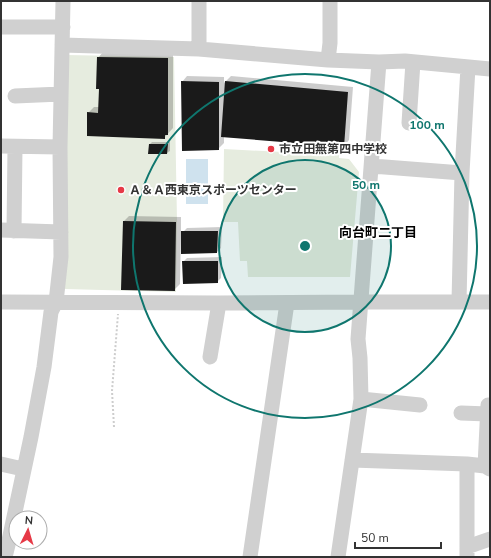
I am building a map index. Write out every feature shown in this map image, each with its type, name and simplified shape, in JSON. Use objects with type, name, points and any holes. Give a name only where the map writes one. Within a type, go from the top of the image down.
[{"type":"street","points":[[5,548],[44,367],[51,312],[56,302],[61,257],[60,147],[63,1]]},
{"type":"street","points":[[198,49],[199,1]]},
{"type":"street","points":[[328,60],[330,43],[330,1]]},
{"type":"street","points":[[1,27],[63,27]]},
{"type":"street","points":[[62,45],[198,49],[328,60],[414,62],[490,69]]},
{"type":"street","points":[[341,557],[352,460],[361,399],[358,339],[379,62]]},
{"type":"street","points":[[409,123],[414,62]]},
{"type":"street","points":[[460,302],[462,174],[468,67]]},
{"type":"street","points":[[15,96],[62,94]]},
{"type":"street","points":[[60,147],[8,146],[8,230],[61,232]]},
{"type":"street","points":[[372,166],[462,174]]},
{"type":"street","points":[[1,302],[219,304],[490,302]]},
{"type":"street","points":[[250,557],[287,303]]},
{"type":"street","points":[[210,357],[219,304]]},
{"type":"street","points":[[361,399],[420,405]]},
{"type":"street","points":[[352,460],[467,464],[488,467],[488,410],[461,413]]},
{"type":"street","points":[[1,464],[23,469]]},
{"type":"street","points":[[467,464],[467,552],[490,539]]},
{"type":"path","points":[[114,427],[112,391],[119,303]]},
{"type":"shaded area","name":"Ａ＆Ａ西東京スポーツセンター","points":[[66,55],[174,57],[177,221],[176,292],[65,289]]},
{"type":"shaded area","points":[[224,149],[339,155],[339,158],[349,159],[359,172],[350,277],[248,277],[247,261],[240,261],[238,222],[223,222]]},
{"type":"water","points":[[186,159],[208,159],[208,204],[186,204]]},
{"type":"building","points":[[97,57],[168,58],[168,135],[165,135],[165,139],[87,136],[87,112],[98,113],[99,89],[96,89]]},
{"type":"building","points":[[181,81],[219,82],[219,150],[182,151]]},
{"type":"building","points":[[225,81],[348,92],[344,147],[221,137]]},
{"type":"building","points":[[149,144],[168,144],[167,154],[148,154]]},
{"type":"building","points":[[123,221],[176,222],[175,291],[121,290]]},
{"type":"building","points":[[181,231],[218,231],[217,253],[181,254]]},
{"type":"building","points":[[182,261],[218,261],[218,283],[183,284]]},
{"type":"place","name":"市立田無第四中学校","points":[[271,149]]},
{"type":"place","name":"Ａ＆Ａ西東京スポーツセンター","points":[[121,190]]},
{"type":"district","name":"向台町二丁目","points":[[378,233]]}]
